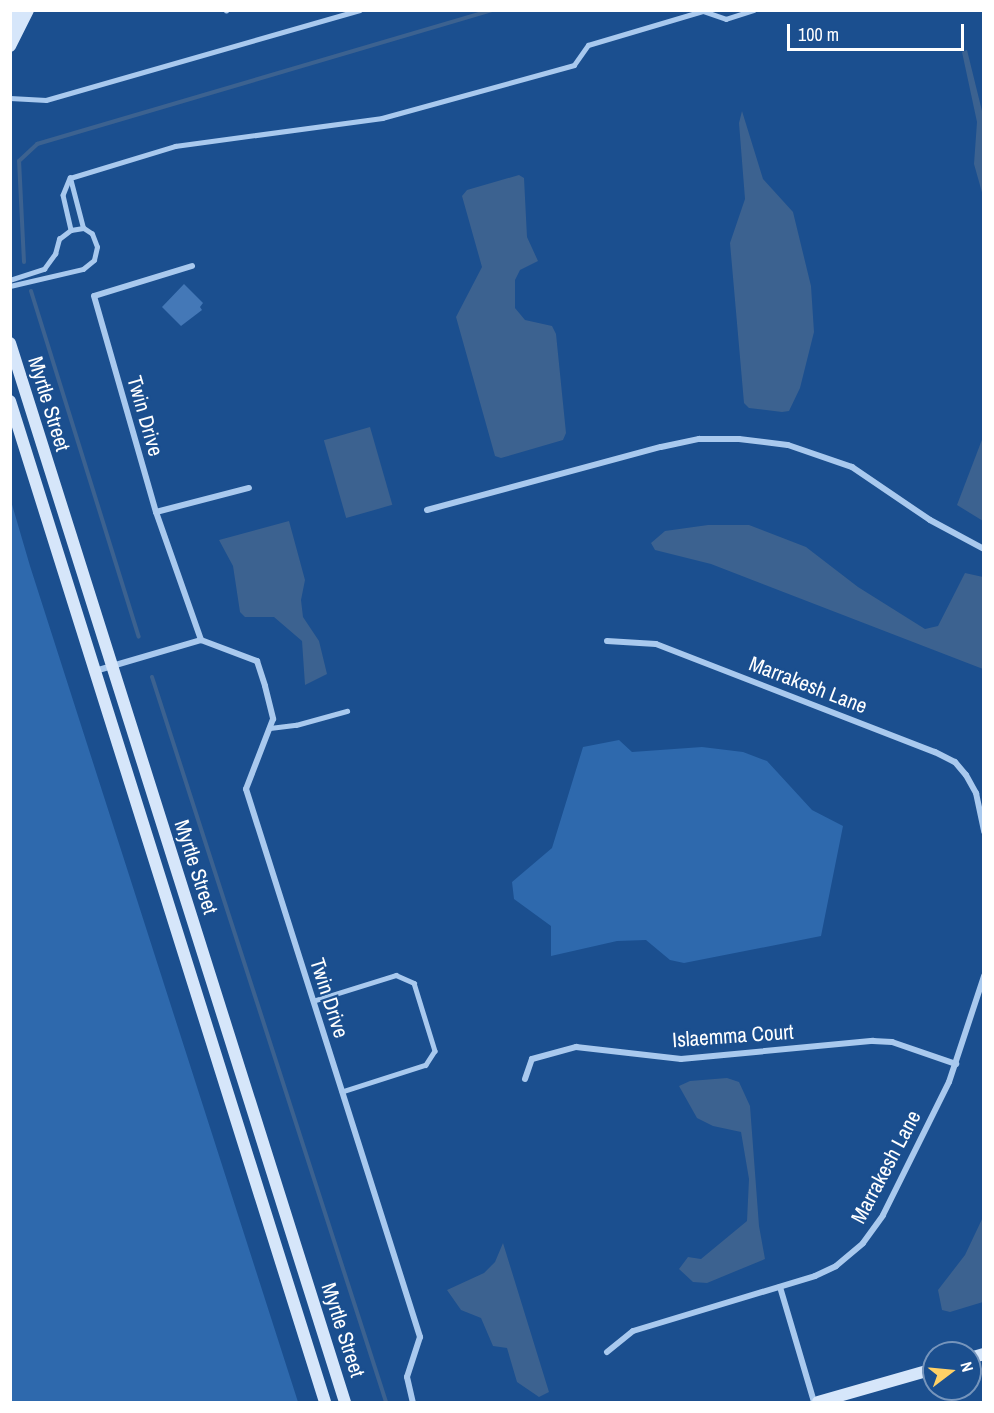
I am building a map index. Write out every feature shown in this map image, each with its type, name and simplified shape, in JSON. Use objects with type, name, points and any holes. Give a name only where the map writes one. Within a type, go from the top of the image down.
[{"type":"street","points":[[10,33],[17,10]]},
{"type":"street","points":[[10,46],[28,10]]},
{"type":"street","name":"Twin Drive","points":[[192,266],[94,297],[156,512],[201,640],[257,661],[273,719],[246,789],[420,1337],[407,1377],[413,1402]]},
{"type":"street","name":"Myrtle Street","points":[[10,343],[345,1402]]},
{"type":"street","name":"Myrtle Street","points":[[10,401],[325,1402]]},
{"type":"street","points":[[427,510],[660,447],[699,440],[739,439],[788,445],[852,467],[930,520],[984,549]]},
{"type":"street","points":[[156,512],[249,488]]},
{"type":"street","points":[[94,672],[201,640]]},
{"type":"street","name":"Marrakesh Lane","points":[[608,641],[656,644],[955,762],[966,775],[976,793],[984,832]]},
{"type":"street","name":"Marrakesh Lane","points":[[607,1352],[633,1331],[780,1287],[836,1266],[863,1243],[883,1215],[956,1064],[984,976]]},
{"type":"street","name":"Islaemma Court","points":[[525,1079],[532,1059],[576,1047],[681,1059],[873,1041],[892,1042],[956,1064]]},
{"type":"street","points":[[780,1287],[814,1402]]},
{"type":"street","points":[[818,1402],[922,1372]]},
{"type":"lane","points":[[10,98],[46,100],[359,10]]},
{"type":"lane","points":[[70,178],[175,146],[382,118],[574,65],[588,45],[691,14],[703,11],[726,19],[754,10]]},
{"type":"lane","points":[[10,286],[83,269],[94,260],[97,247],[92,234],[83,228],[70,178]]},
{"type":"lane","points":[[70,178],[63,195],[71,230]]},
{"type":"lane","points":[[10,280],[44,269],[55,254],[59,239],[71,230],[83,228]]},
{"type":"lane","points":[[270,728],[296,725],[347,711]]},
{"type":"lane","points":[[313,1001],[396,975],[414,983],[435,1051],[426,1065],[342,1092]]},
{"type":"shaded area","points":[[967,50],[983,115],[983,196],[974,164],[977,122],[962,52]]},
{"type":"shaded area","points":[[742,111],[763,179],[793,212],[811,286],[814,332],[800,388],[789,411],[749,408],[744,403],[730,243],[745,199],[739,123]]},
{"type":"shaded area","points":[[519,175],[524,178],[527,237],[538,261],[520,270],[515,280],[515,308],[525,320],[552,326],[556,334],[566,433],[563,440],[501,458],[495,456],[456,317],[482,267],[462,196],[467,190]]},
{"type":"shaded area","points":[[370,427],[392,505],[346,518],[324,440]]},
{"type":"shaded area","points":[[983,437],[983,521],[957,505]]},
{"type":"shaded area","points":[[11,501],[30,566],[298,1402],[11,1402]]},
{"type":"shaded area","points":[[289,521],[305,580],[301,600],[303,617],[319,641],[327,674],[305,685],[302,641],[274,617],[245,617],[240,612],[233,566],[219,540]]},
{"type":"shaded area","points":[[708,525],[749,525],[806,547],[858,587],[925,629],[938,626],[965,573],[983,577],[983,669],[711,564],[655,550],[651,543],[665,531]]},
{"type":"shaded area","points":[[619,740],[632,752],[702,747],[743,752],[767,761],[812,810],[843,826],[821,936],[684,963],[670,960],[646,940],[617,941],[551,956],[551,926],[514,899],[512,882],[552,848],[583,747]]},
{"type":"shaded area","points":[[727,1078],[739,1082],[750,1106],[759,1226],[765,1259],[707,1283],[693,1282],[679,1269],[688,1257],[701,1259],[747,1221],[749,1179],[741,1132],[713,1126],[697,1118],[679,1086],[690,1081]]},
{"type":"shaded area","points":[[983,1217],[983,1302],[950,1312],[942,1310],[938,1290],[965,1255]]},
{"type":"shaded area","points":[[503,1243],[549,1392],[539,1397],[517,1382],[507,1348],[493,1346],[481,1318],[461,1310],[447,1290],[484,1273],[495,1262]]},
{"type":"building","points":[[184,284],[203,303],[200,307],[202,310],[181,326],[162,307]]},
{"type":"waterway","points":[[24,262],[19,161],[37,144],[493,10]]},
{"type":"waterway","points":[[31,291],[139,637]]},
{"type":"waterway","points":[[152,677],[386,1402]]}]
